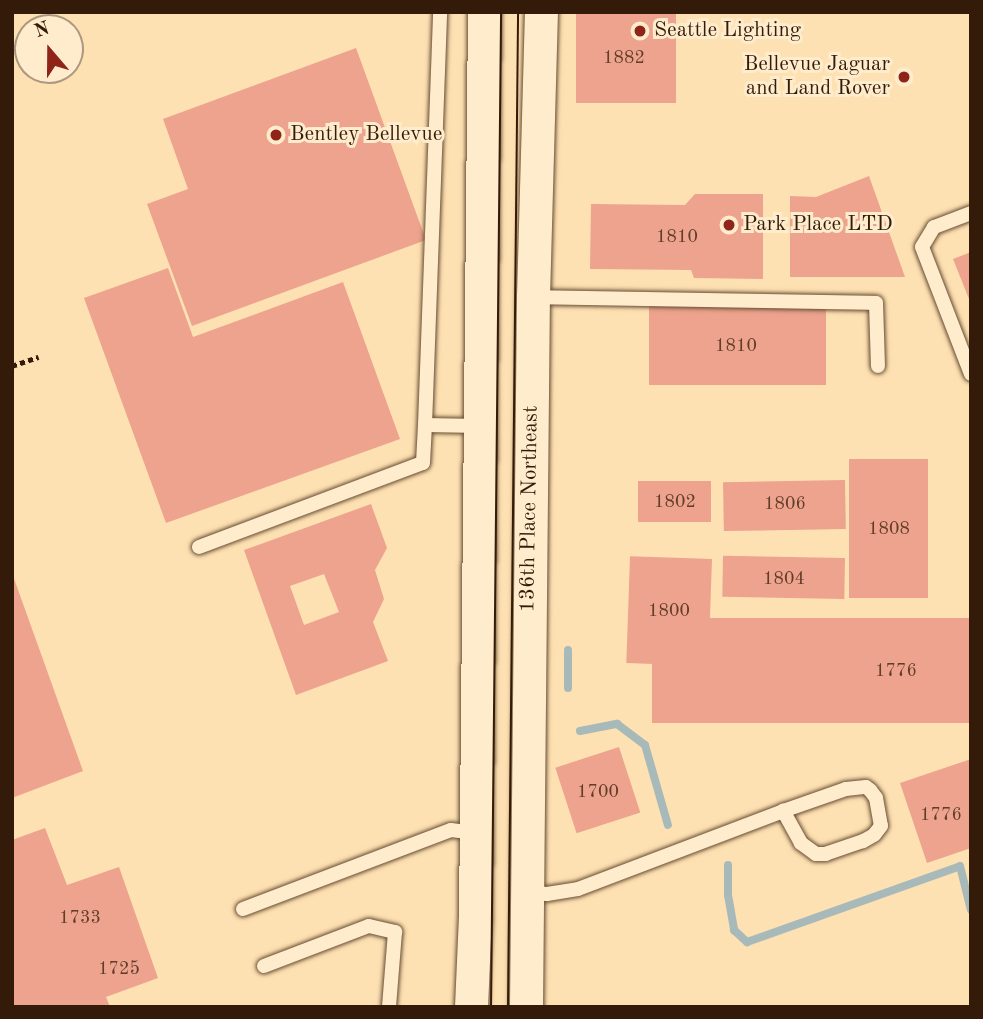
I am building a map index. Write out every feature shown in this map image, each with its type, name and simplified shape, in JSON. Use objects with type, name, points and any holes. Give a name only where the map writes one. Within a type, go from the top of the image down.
[{"type":"street","points":[[471,1007],[484,12]]},
{"type":"street","name":"136th Place Northeast","points":[[526,1007],[533,297],[541,12]]},
{"type":"lane","points":[[198,547],[423,463],[440,12]]},
{"type":"lane","points":[[971,213],[934,227],[922,247],[971,374]]},
{"type":"lane","points":[[533,297],[876,303],[878,366]]},
{"type":"lane","points":[[425,425],[480,426]]},
{"type":"lane","points":[[527,891],[547,894],[578,889],[783,811],[846,789],[866,787],[876,798],[881,826],[874,835],[863,841],[825,854],[816,853],[801,843],[783,811]]},
{"type":"lane","points":[[243,909],[451,830],[475,833]]},
{"type":"lane","points":[[264,966],[369,926],[395,932],[389,1007]]},
{"type":"path","points":[[12,366],[38,357]]},
{"type":"building","points":[[576,12],[676,12],[676,103],[576,103]]},
{"type":"building","points":[[356,48],[426,240],[192,326],[147,204],[188,189],[163,119]]},
{"type":"building","points":[[869,176],[905,277],[790,277],[790,196],[816,197]]},
{"type":"building","points":[[695,194],[763,194],[763,279],[694,278],[691,270],[590,269],[591,204],[685,205]]},
{"type":"building","points":[[971,252],[971,304],[953,259]]},
{"type":"building","points":[[168,268],[193,337],[343,282],[400,439],[166,523],[84,298]]},
{"type":"building","points":[[649,306],[826,306],[826,385],[649,385]]},
{"type":"building","points":[[849,459],[928,459],[928,598],[849,598]]},
{"type":"building","points":[[845,480],[846,529],[724,531],[723,482]]},
{"type":"building","points":[[638,481],[711,481],[711,522],[638,522]]},
{"type":"building","points":[[371,504],[387,548],[375,570],[384,599],[373,622],[388,661],[296,695],[244,550]],"holes":[[[324,574],[339,612],[304,625],[290,586]]]},
{"type":"building","points":[[630,556],[712,559],[708,666],[626,663]]},
{"type":"building","points":[[723,556],[845,558],[844,599],[722,597]]},
{"type":"building","points":[[12,573],[83,771],[12,798]]},
{"type":"building","points":[[652,618],[971,618],[971,723],[652,723]]},
{"type":"building","points":[[619,747],[640,813],[577,833],[555,768]]},
{"type":"building","points":[[971,759],[971,848],[927,863],[900,783]]},
{"type":"building","points":[[45,828],[67,885],[119,867],[158,978],[106,997],[110,1007],[12,1007],[12,840]]},
{"type":"waterway","points":[[568,650],[568,688]]},
{"type":"waterway","points":[[580,731],[617,724],[645,745],[668,825]]},
{"type":"waterway","points":[[728,865],[728,895],[734,930],[747,942],[960,866],[971,910]]},
{"type":"tram line","points":[[491,1007],[501,12]]},
{"type":"tram line","points":[[508,1007],[518,12]]},
{"type":"place","name":"Seattle Lighting","points":[[640,31]]},
{"type":"place","name":"Bellevue Jaguar and Land Rover","points":[[904,77]]},
{"type":"place","name":"Bentley Bellevue","points":[[276,135]]},
{"type":"place","name":"Park Place LTD","points":[[729,225]]}]
